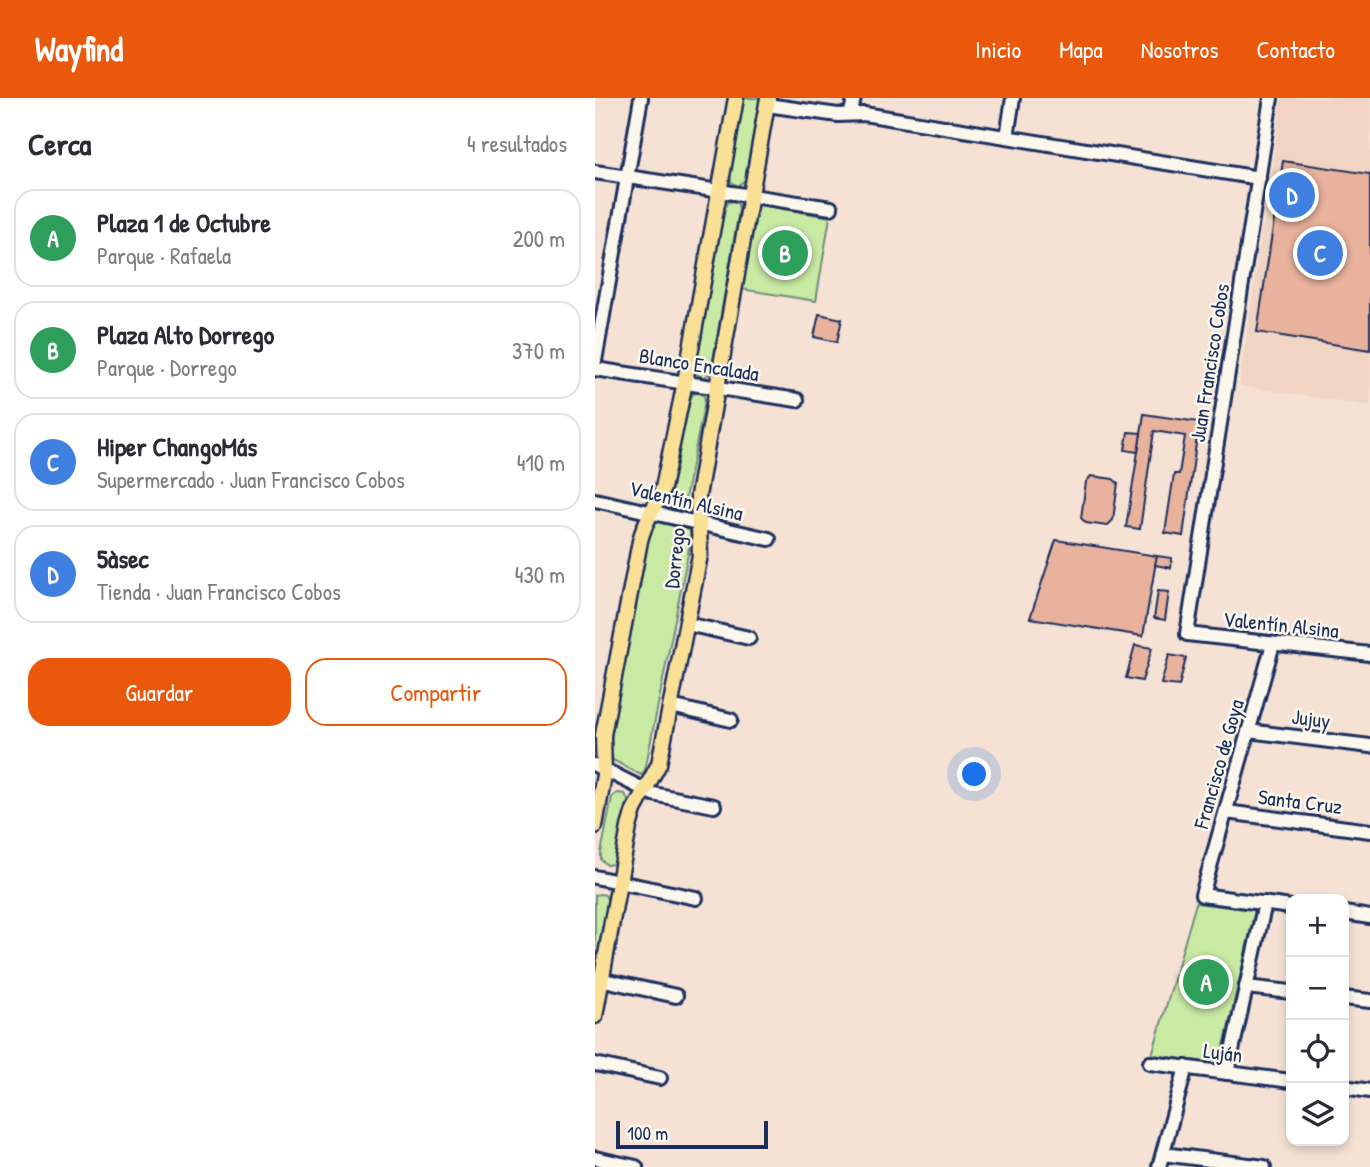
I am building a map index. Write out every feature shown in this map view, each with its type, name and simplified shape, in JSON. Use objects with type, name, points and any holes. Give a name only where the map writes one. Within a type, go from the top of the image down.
[{"type":"main road","name":"Dorrego","points":[[595,826],[603,735],[642,530],[663,488],[685,382],[736,98]]},
{"type":"main road","name":"Dorrego","points":[[595,1016],[598,979],[629,827],[634,810],[659,764],[687,624],[700,555],[698,496],[768,101]]},
{"type":"street","points":[[595,360],[641,98]]},
{"type":"street","points":[[851,113],[854,98]]},
{"type":"street","points":[[1007,137],[1013,98]]},
{"type":"street","name":"Juan Francisco Cobos","points":[[1187,634],[1271,98]]},
{"type":"street","points":[[768,101],[838,115],[851,113],[1259,178]]},
{"type":"street","points":[[595,172],[831,208]]},
{"type":"street","name":"Blanco Encalada","points":[[595,369],[797,400]]},
{"type":"street","name":"Valentín Alsina","points":[[595,500],[769,539]]},
{"type":"street","points":[[687,624],[748,638]]},
{"type":"street","name":"Valentín Alsina","points":[[1187,634],[1370,654]]},
{"type":"street","name":"Francisco de Goya","points":[[1265,903],[1202,895],[1273,644]]},
{"type":"street","points":[[671,706],[731,720]]},
{"type":"street","name":"Jujuy","points":[[1248,732],[1370,746]]},
{"type":"street","points":[[600,767],[645,790],[714,806]]},
{"type":"street","name":"Santa Cruz","points":[[1226,813],[1370,831]]},
{"type":"street","points":[[595,877],[696,898]]},
{"type":"street","points":[[1227,1073],[1265,903],[1286,906]]},
{"type":"street","points":[[1349,915],[1370,917]]},
{"type":"street","points":[[598,979],[676,996]]},
{"type":"street","points":[[1246,987],[1286,991]]},
{"type":"street","points":[[1349,999],[1370,1001]]},
{"type":"street","points":[[595,1063],[660,1078]]},
{"type":"street","name":"Luján","points":[[1150,1063],[1286,1080]]},
{"type":"street","points":[[1186,1067],[1161,1161],[1264,1167]]},
{"type":"street","points":[[1349,1088],[1370,1091]]},
{"type":"street","points":[[595,1158],[636,1167]]},
{"type":"shaded area","points":[[1282,98],[1370,98],[1370,406],[1239,386]]},
{"type":"green space","points":[[744,98],[760,98],[745,180],[738,186],[731,182],[730,175]]},
{"type":"green space","points":[[733,201],[738,204],[739,210],[711,372],[704,378],[697,374],[696,367],[724,208],[727,203]]},
{"type":"green space","points":[[759,205],[830,217],[816,301],[741,289],[754,209]]},
{"type":"green space","points":[[699,392],[705,401],[684,504],[676,511],[670,506],[669,500],[690,399],[693,394]]},
{"type":"green space","points":[[659,522],[690,530],[690,544],[645,770],[641,775],[613,760],[609,749],[646,544],[653,525]]},
{"type":"green space","points":[[617,793],[625,794],[628,800],[615,860],[613,864],[607,865],[601,860],[601,853],[612,797]]},
{"type":"green space","points":[[595,895],[605,895],[608,901],[595,964]]},
{"type":"green space","points":[[1196,903],[1255,910],[1220,1064],[1152,1055]]},
{"type":"building","points":[[1283,161],[1370,174],[1370,350],[1257,332]]},
{"type":"building","points":[[819,314],[842,319],[837,342],[814,337]]},
{"type":"building","points":[[1144,414],[1199,422],[1183,536],[1165,533],[1174,474],[1179,474],[1185,436],[1154,431],[1140,529],[1126,527]]},
{"type":"building","points":[[1128,432],[1141,433],[1138,452],[1125,450]]},
{"type":"building","points":[[1091,476],[1113,479],[1118,483],[1113,520],[1107,526],[1086,523],[1081,518],[1086,482]]},
{"type":"building","points":[[1056,540],[1157,556],[1143,636],[1030,618]]},
{"type":"building","points":[[1157,556],[1172,558],[1171,568],[1155,565]]},
{"type":"building","points":[[1158,591],[1169,592],[1165,620],[1154,618]]},
{"type":"building","points":[[1135,645],[1152,648],[1142,681],[1126,678]]},
{"type":"building","points":[[1169,655],[1186,658],[1179,686],[1161,684]]},
{"type":"place","name":"5àsec","points":[[1292,195]]},
{"type":"place","name":"Plaza Alto Dorrego","points":[[785,253]]},
{"type":"place","name":"Hiper ChangoMás","points":[[1320,253]]},
{"type":"place","name":"Plaza 1 de Octubre","points":[[1206,982]]}]
